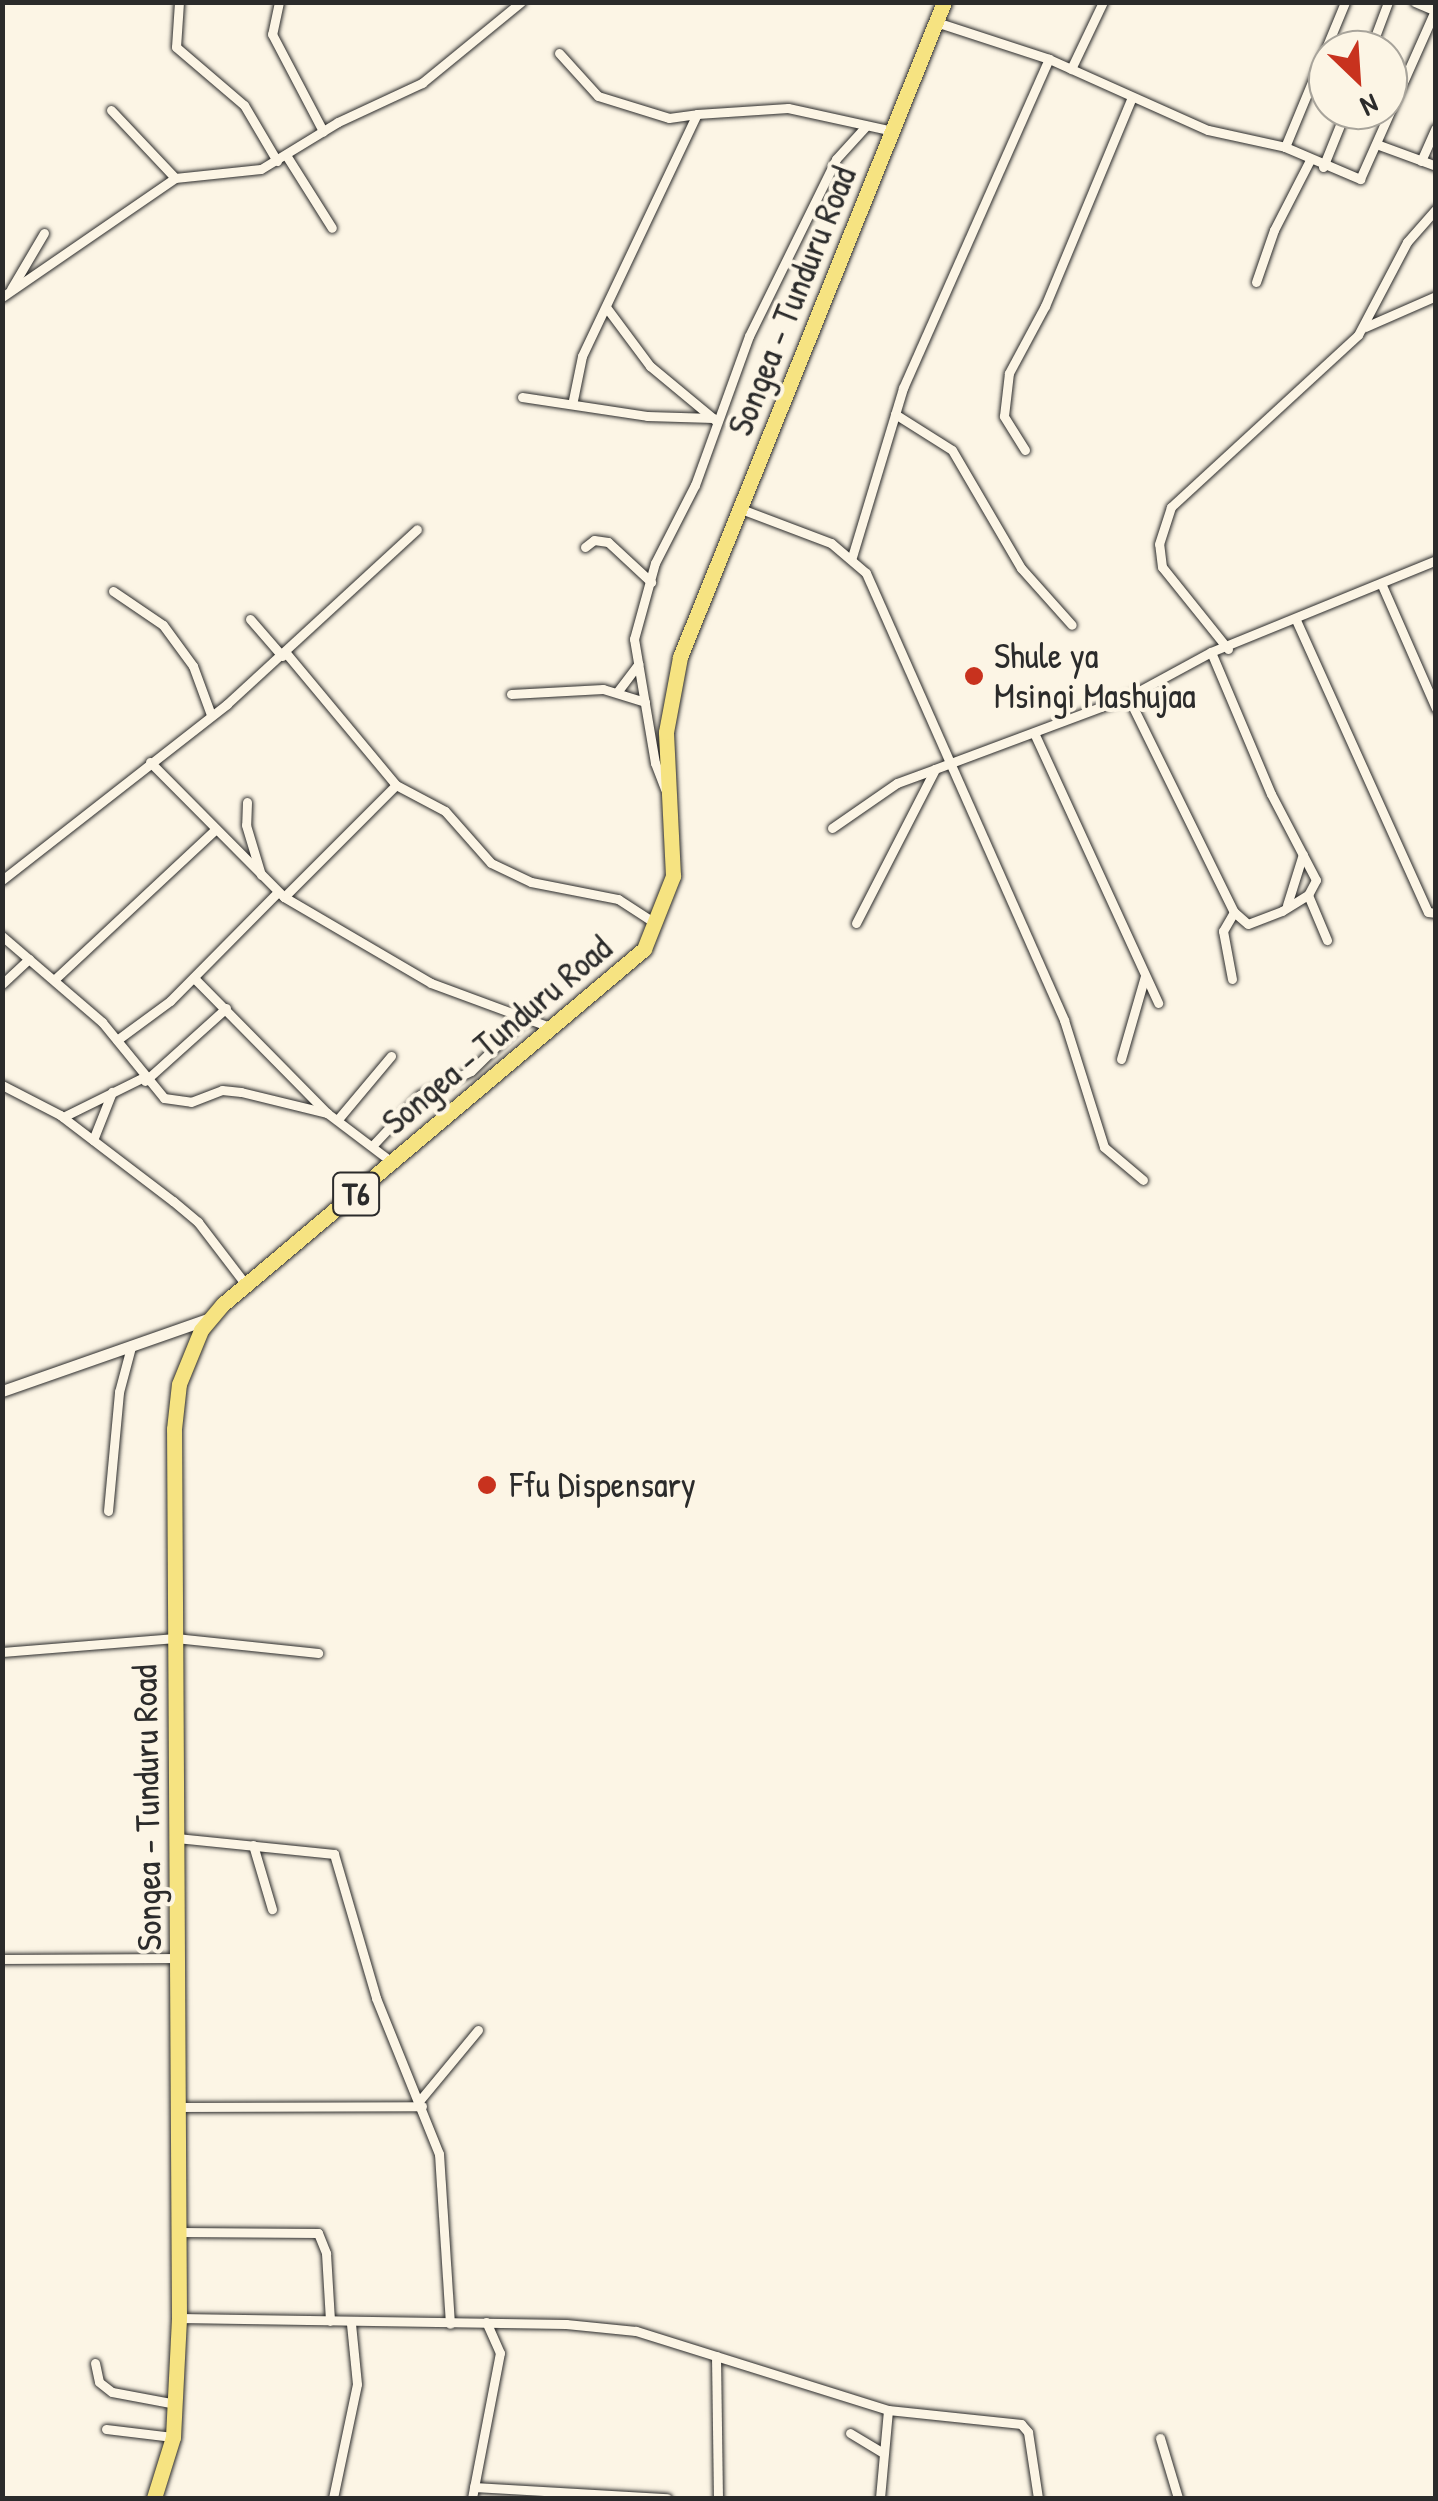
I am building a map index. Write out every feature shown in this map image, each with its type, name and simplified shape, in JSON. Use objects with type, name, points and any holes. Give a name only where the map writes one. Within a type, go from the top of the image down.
[{"type":"highway","name":"Songea - Tunduru Road","points":[[154,2498],[173,2437],[180,2318],[175,1404],[210,1318],[628,966],[657,925],[673,876],[666,732],[673,680],[944,2]]},
{"type":"street","points":[[179,2],[176,47],[244,105],[332,228]]},
{"type":"street","points":[[279,2],[272,34],[323,131]]},
{"type":"street","points":[[6,294],[175,178],[228,176],[281,158],[323,131],[422,84],[521,2]]},
{"type":"street","points":[[1071,68],[1103,2]]},
{"type":"street","points":[[1285,147],[1346,2]]},
{"type":"street","points":[[1378,30],[1388,2]]},
{"type":"street","points":[[936,22],[1049,58],[1208,130],[1285,147],[1323,167],[1362,179],[1435,10],[1415,2]]},
{"type":"street","points":[[560,53],[598,96],[668,118],[788,108],[893,131]]},
{"type":"street","points":[[852,558],[895,414],[1049,58]]},
{"type":"street","points":[[1025,450],[1004,416],[1008,373],[1045,306],[1132,97]]},
{"type":"street","points":[[111,110],[175,178]]},
{"type":"street","points":[[574,400],[582,356],[697,114]]},
{"type":"street","points":[[670,796],[655,763],[635,632],[742,351],[836,159],[866,126]]},
{"type":"street","points":[[1422,161],[1436,128]]},
{"type":"street","points":[[1323,167],[1338,130]]},
{"type":"street","points":[[1378,146],[1436,166]]},
{"type":"street","points":[[1256,282],[1274,230],[1310,160]]},
{"type":"street","points":[[1366,327],[1406,242],[1436,209]]},
{"type":"street","points":[[6,294],[44,233]]},
{"type":"street","points":[[1228,649],[1162,567],[1158,544],[1171,507],[1366,327],[1436,296]]},
{"type":"street","points":[[606,307],[650,366],[715,420]]},
{"type":"street","points":[[522,397],[574,400],[647,416],[715,420]]},
{"type":"street","points":[[895,414],[952,450],[1021,568],[1072,625]]},
{"type":"street","points":[[741,508],[852,558],[866,572],[1064,1020],[1104,1146],[1143,1180]]},
{"type":"street","points":[[2,880],[284,654],[416,528]]},
{"type":"street","points":[[585,548],[594,540],[608,542],[651,582]]},
{"type":"street","points":[[832,828],[897,783],[1035,735],[1128,697],[1212,652],[1228,649],[1436,560]]},
{"type":"street","points":[[1381,583],[1436,708]]},
{"type":"street","points":[[113,591],[162,625],[192,666],[212,715]]},
{"type":"street","points":[[250,619],[396,785],[445,811],[502,870],[618,899],[657,925]]},
{"type":"street","points":[[1296,620],[1428,912],[1436,914]]},
{"type":"street","points":[[1128,697],[1234,912],[1248,924],[1282,911],[1308,895],[1316,880],[1270,794],[1212,652]]},
{"type":"street","points":[[618,691],[638,664]]},
{"type":"street","points":[[511,694],[618,691],[646,702]]},
{"type":"street","points":[[1035,735],[1158,1003]]},
{"type":"street","points":[[150,762],[281,894],[388,962],[556,1029]]},
{"type":"street","points":[[856,923],[934,769]]},
{"type":"street","points":[[117,1040],[194,978],[396,785]]},
{"type":"street","points":[[247,802],[246,826],[261,875]]},
{"type":"street","points":[[55,980],[215,830]]},
{"type":"street","points":[[1282,911],[1294,893],[1303,853]]},
{"type":"street","points":[[1308,895],[1327,940]]},
{"type":"street","points":[[1232,979],[1223,931],[1234,912]]},
{"type":"street","points":[[2,936],[117,1040],[143,1080],[175,1102],[240,1092],[327,1113],[373,1144],[392,1163]]},
{"type":"street","points":[[2,984],[30,959]]},
{"type":"street","points":[[1121,1059],[1144,976]]},
{"type":"street","points":[[194,978],[327,1113]]},
{"type":"street","points":[[63,1118],[143,1080],[226,1008]]},
{"type":"street","points":[[373,1144],[420,1095],[471,1071],[525,1018]]},
{"type":"street","points":[[339,1118],[391,1056]]},
{"type":"street","points":[[2,1085],[63,1118],[198,1222],[247,1286]]},
{"type":"street","points":[[93,1140],[112,1092]]},
{"type":"street","points":[[2,1390],[210,1318]]},
{"type":"street","points":[[108,1511],[119,1392],[131,1347]]},
{"type":"street","points":[[2,1652],[174,1638],[318,1653]]},
{"type":"street","points":[[176,1838],[334,1854],[376,1998],[421,2103],[444,2186],[450,2324]]},
{"type":"street","points":[[253,1846],[272,1909]]},
{"type":"street","points":[[2,1959],[178,1958]]},
{"type":"street","points":[[421,2103],[478,2030]]},
{"type":"street","points":[[179,2107],[421,2103]]},
{"type":"street","points":[[179,2232],[318,2233],[326,2252],[330,2322]]},
{"type":"street","points":[[180,2318],[603,2326],[716,2356],[888,2410],[1021,2424],[1028,2432],[1038,2498]]},
{"type":"street","points":[[486,2322],[500,2353],[473,2493],[667,2498]]},
{"type":"street","points":[[334,2498],[358,2384],[351,2324]]},
{"type":"street","points":[[716,2356],[718,2498]]},
{"type":"street","points":[[95,2363],[99,2382],[112,2392],[176,2404]]},
{"type":"street","points":[[880,2498],[888,2410]]},
{"type":"street","points":[[106,2429],[173,2437]]},
{"type":"street","points":[[850,2433],[883,2453]]},
{"type":"street","points":[[1160,2438],[1178,2498]]},
{"type":"place","name":"Shule ya Msingi Mashujaa","points":[[974,676]]},
{"type":"place","name":"Ffu Dispensary","points":[[487,1485]]}]
